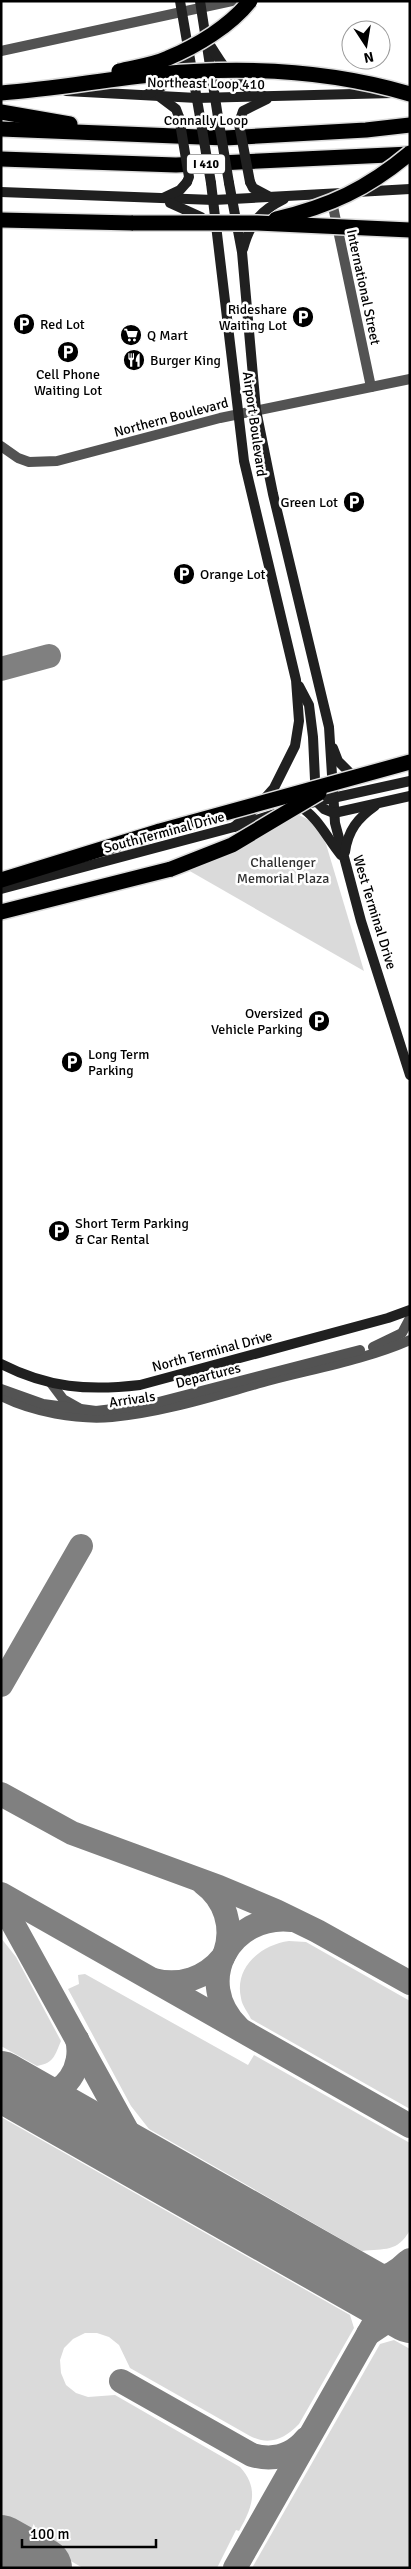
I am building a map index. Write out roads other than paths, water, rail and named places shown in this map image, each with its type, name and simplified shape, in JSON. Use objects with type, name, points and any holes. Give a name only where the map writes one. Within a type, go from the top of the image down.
[{"type":"highway","points":[[64,86],[167,58],[212,34],[242,10],[250,1]]},
{"type":"highway","points":[[1,93],[160,74],[211,70],[276,71],[351,80],[410,93]]},
{"type":"highway","points":[[1,112],[133,136]]},
{"type":"highway","name":"Connally Loop","points":[[1,129],[133,136],[224,138],[366,130],[410,125]]},
{"type":"highway","points":[[257,223],[313,210],[355,192],[385,174],[410,153]]},
{"type":"highway","name":"I 410","points":[[1,159],[176,165],[410,153]]},
{"type":"highway","points":[[1,220],[257,223],[410,230]]},
{"type":"highway","points":[[1,880],[160,831],[410,762]]},
{"type":"highway","points":[[1,912],[172,869],[232,845],[340,781]]},
{"type":"main road","name":"Airport Boulevard","points":[[201,4],[218,117],[242,252],[256,410],[273,494],[329,727],[334,813]]},
{"type":"main road","name":"Airport Boulevard","points":[[181,6],[214,200],[237,414],[244,461],[296,680],[300,720],[295,746],[274,788],[258,806],[234,827]]},
{"type":"main road","points":[[206,40],[230,77],[249,90],[270,98]]},
{"type":"main road","points":[[145,96],[172,81],[180,72],[187,46]]},
{"type":"main road","name":"Northeast Loop 410","points":[[1,86],[197,98],[270,98],[410,93]]},
{"type":"main road","points":[[159,97],[176,109],[189,177],[180,190],[160,200]]},
{"type":"main road","points":[[270,98],[243,111],[239,124],[250,182],[253,188],[272,197]]},
{"type":"main road","points":[[1,192],[160,200],[233,200],[410,190]]},
{"type":"main road","points":[[242,252],[253,221],[271,205],[290,196]]},
{"type":"main road","points":[[160,200],[183,207],[204,218],[220,248]]},
{"type":"main road","points":[[296,680],[309,705],[314,737],[316,801],[324,809],[334,813],[408,795]]},
{"type":"main road","points":[[330,741],[338,761],[350,774],[361,784],[378,787]]},
{"type":"main road","name":"South Terminal Drive","points":[[1,889],[234,827],[316,801],[410,781]]},
{"type":"main road","points":[[344,858],[346,840],[359,817],[379,803]]},
{"type":"main road","points":[[299,806],[315,817],[327,838],[344,858]]},
{"type":"main road","name":"West Terminal Drive","points":[[334,813],[344,858],[410,1075]]},
{"type":"main road","name":"North Terminal Drive","points":[[1,1364],[51,1383],[102,1389],[140,1385],[388,1318],[410,1310]]},
{"type":"street","points":[[1,50],[181,6],[232,1]]},
{"type":"street","name":"International Street","points":[[330,194],[371,387]]},
{"type":"street","name":"Northern Boulevard","points":[[1,446],[18,458],[29,462],[58,461],[237,414],[410,379]]},
{"type":"street","name":"Departures","points":[[1,1389],[43,1404],[67,1408],[96,1411],[146,1404],[376,1346],[402,1333],[410,1318]]},
{"type":"street","name":"Arrivals","points":[[1,1396],[36,1409],[66,1415],[111,1417],[157,1410],[324,1366],[410,1340]]},
{"type":"street","points":[[51,1383],[63,1400],[81,1409],[111,1417]]},
{"type":"place","name":"Rideshare Waiting Lot","points":[[303,317]]},
{"type":"place","name":"Red Lot","points":[[24,324]]},
{"type":"place","name":"Q Mart","points":[[131,335]]},
{"type":"place","name":"Cell Phone Waiting Lot","points":[[68,352]]},
{"type":"place","name":"Burger King","points":[[134,360]]},
{"type":"place","name":"Green Lot","points":[[354,502]]},
{"type":"place","name":"Orange Lot","points":[[184,574]]},
{"type":"place","name":"Oversized Vehicle Parking","points":[[319,1021]]},
{"type":"place","name":"Long Term Parking","points":[[72,1062]]},
{"type":"place","name":"Short Term Parking & Car Rental","points":[[59,1231]]},
{"type":"park label","name":"Challenger Memorial Plaza","points":[[283,870]]}]
